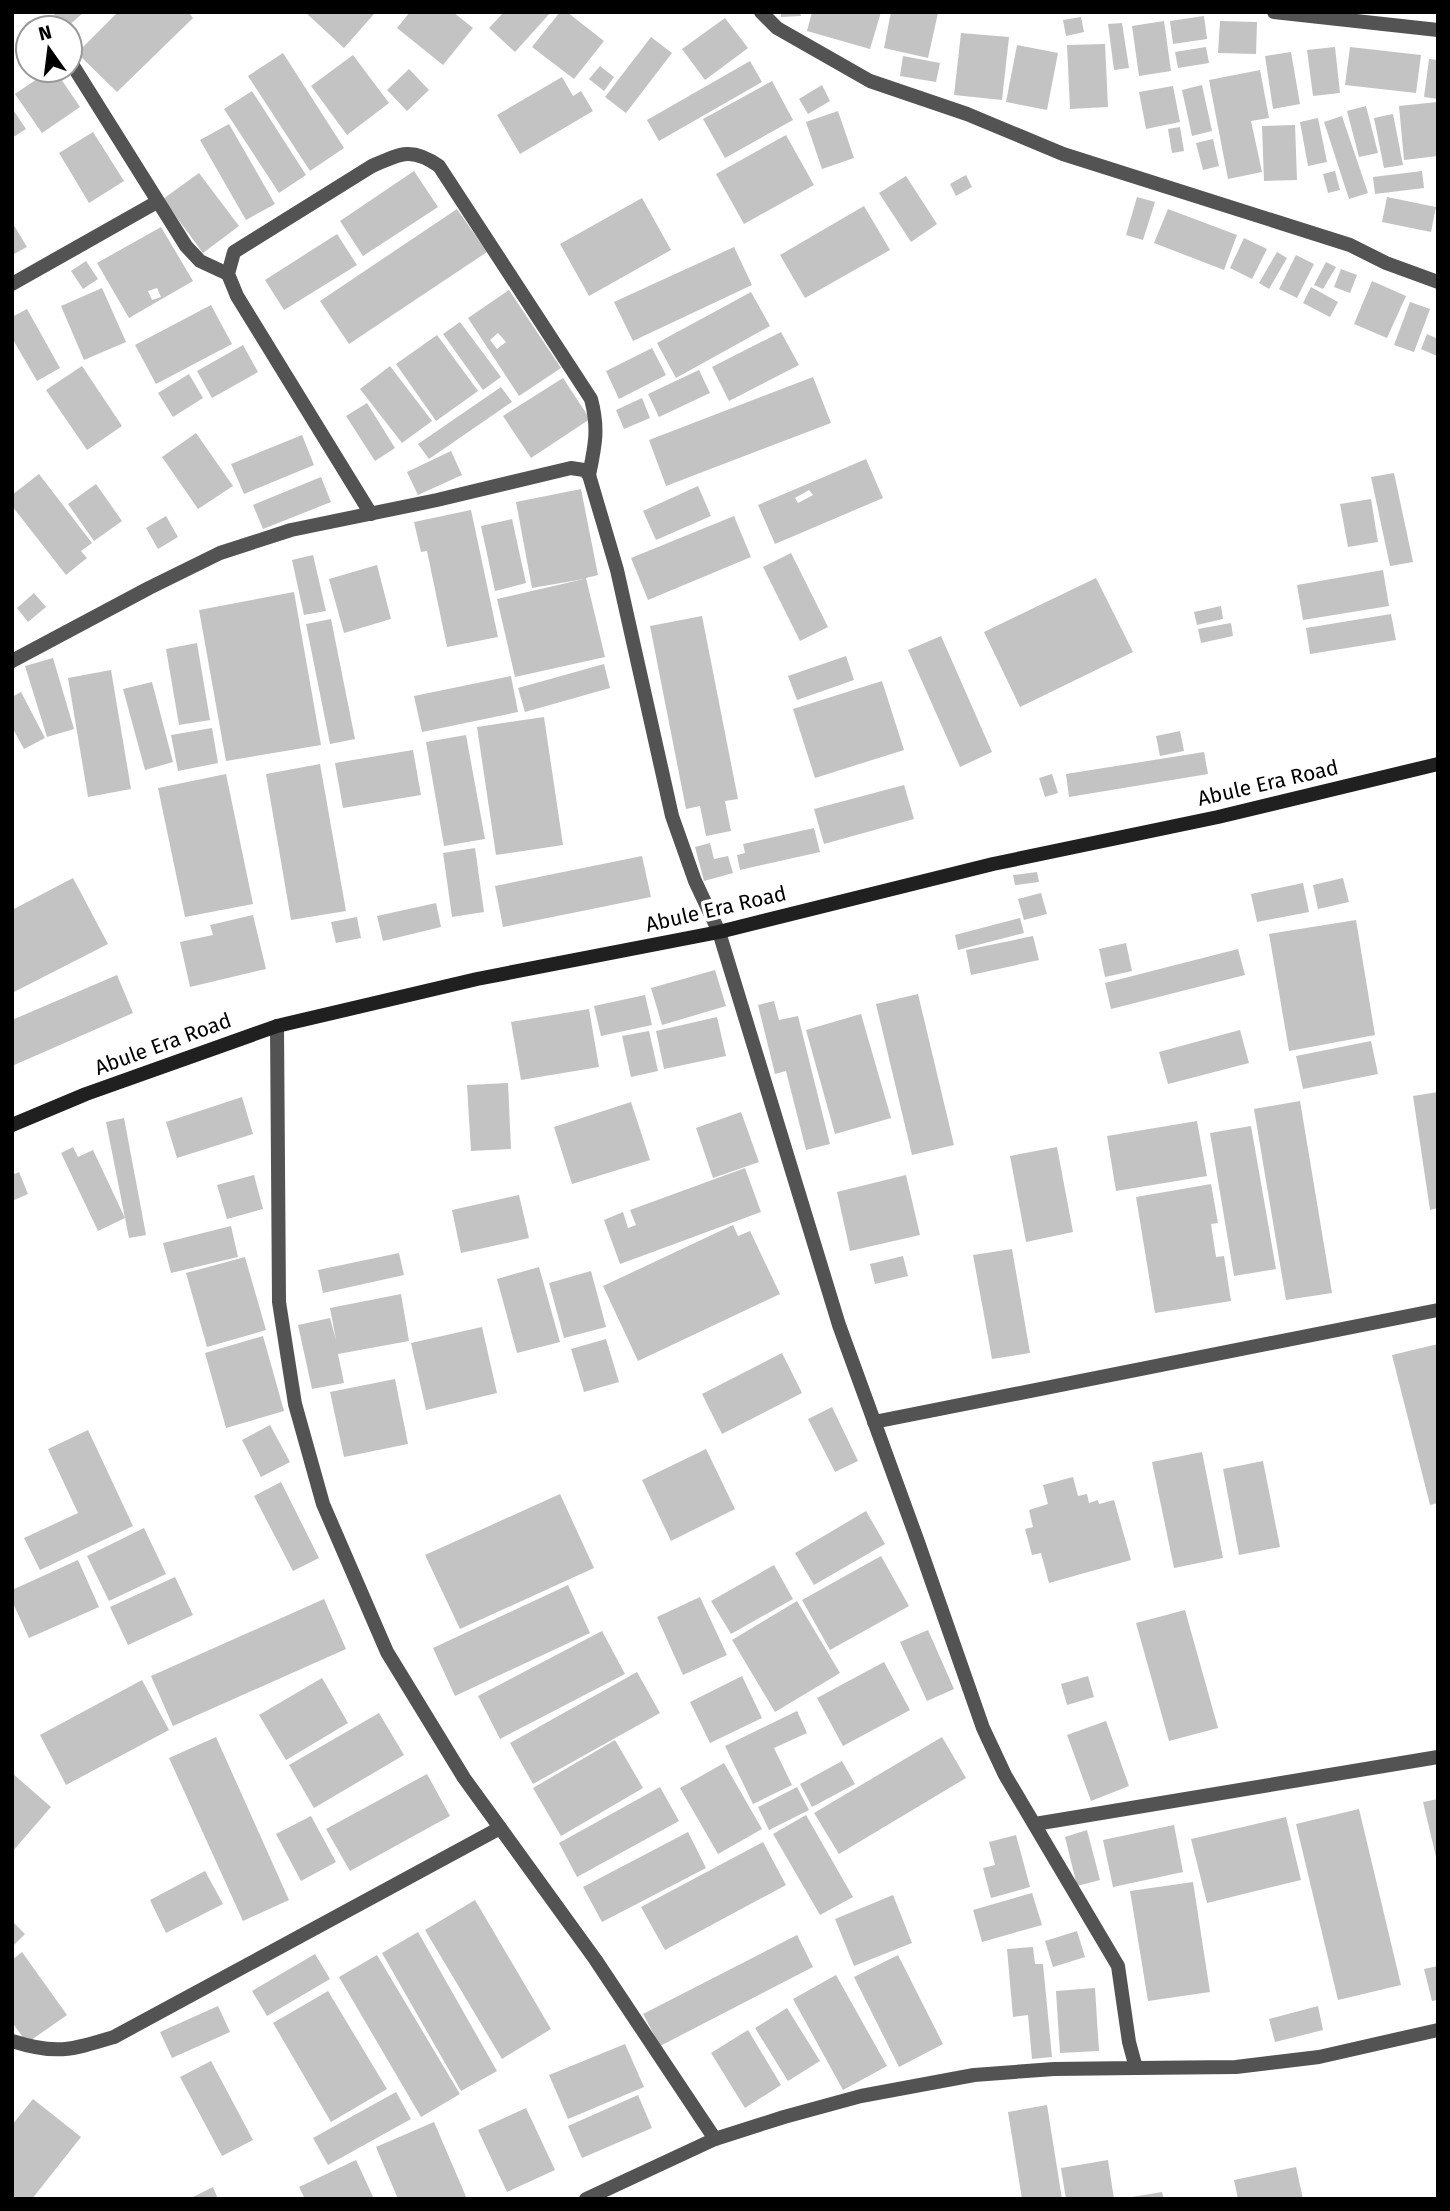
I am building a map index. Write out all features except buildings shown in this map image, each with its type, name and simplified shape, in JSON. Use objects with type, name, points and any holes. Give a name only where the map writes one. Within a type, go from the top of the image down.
[{"type":"street","points":[[761,12],[777,27],[870,81],[967,114],[1063,154],[1350,245],[1386,263],[1438,282]]},
{"type":"street","points":[[1274,12],[1438,30]]},
{"type":"street","points":[[84,84],[186,246],[200,261],[228,274]]},
{"type":"street","points":[[371,514],[237,296],[228,274],[234,251],[372,166],[396,155],[422,154],[439,166],[591,399],[597,440],[589,475]]},
{"type":"street","points":[[12,284],[157,202]]},
{"type":"street","points":[[12,661],[220,553],[291,530],[571,468],[584,470],[589,475],[617,570],[672,816],[695,881],[719,932],[839,1325],[983,1728],[1006,1775],[1092,1926],[1118,1966],[1129,2042],[1136,2068]]},
{"type":"street","name":"Abule Era Road","points":[[12,1125],[86,1094],[277,1026],[477,979],[719,932],[993,864],[1218,817],[1438,764]]},
{"type":"street","points":[[277,1026],[279,1302],[295,1404],[323,1504],[387,1652],[464,1779],[595,1959],[715,2139]]},
{"type":"street","points":[[874,1422],[1438,1310]]},
{"type":"street","points":[[1035,1824],[1438,1757]]},
{"type":"street","points":[[12,2041],[42,2050],[76,2049],[114,2037],[500,1828]]},
{"type":"street","points":[[586,2199],[715,2139],[861,2096],[974,2075],[1054,2069],[1237,2067],[1319,2057],[1438,2030]]}]
